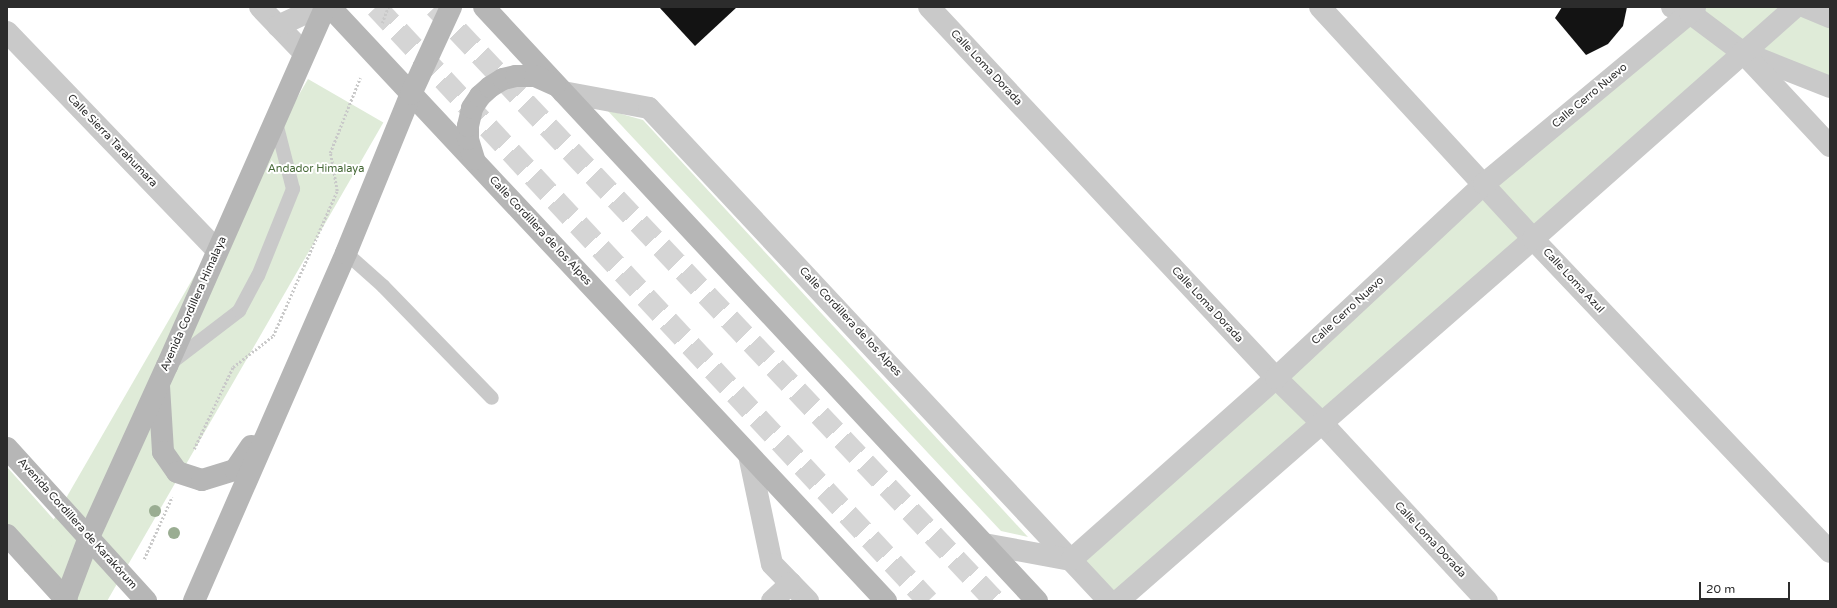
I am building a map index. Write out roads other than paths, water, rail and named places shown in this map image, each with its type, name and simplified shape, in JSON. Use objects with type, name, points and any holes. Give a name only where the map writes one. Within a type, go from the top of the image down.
[{"type":"main road","name":"Avenida Cordillera Himalaya","points":[[66,601],[89,537],[163,375],[325,7]]},
{"type":"main road","name":"Calle Cordillera de los Alpes","points":[[330,7],[886,601]]},
{"type":"main road","points":[[194,601],[346,253],[412,94],[451,7]]},
{"type":"main road","points":[[484,7],[1037,601]]},
{"type":"main road","points":[[477,163],[471,153],[468,140],[468,126],[472,108],[480,96],[490,86],[503,79],[516,76],[535,76],[552,82],[563,92]]},
{"type":"main road","points":[[163,375],[163,452],[177,472],[202,480],[235,470],[281,402]]},
{"type":"main road","name":"Avenida Cordillera de Karakórum","points":[[7,448],[146,601]]},
{"type":"main road","points":[[7,535],[66,601]]},
{"type":"street","points":[[260,7],[304,53]]},
{"type":"street","points":[[278,26],[319,7]]},
{"type":"street","name":"Calle Loma Dorada","points":[[929,7],[1276,378],[1322,423],[1487,601]]},
{"type":"street","name":"Calle Loma Azul","points":[[1320,7],[1533,239],[1830,552]]},
{"type":"street","points":[[1118,601],[1533,239],[1742,52],[1795,7]]},
{"type":"street","points":[[1806,7],[1830,18]]},
{"type":"street","points":[[1686,9],[1742,52],[1830,146]]},
{"type":"street","name":"Calle Cerro Nuevo","points":[[1071,560],[1276,378],[1484,184],[1686,9]]},
{"type":"street","name":"Calle Sierra Tarahumara","points":[[7,32],[217,250]]},
{"type":"street","points":[[1742,52],[1830,87]]},
{"type":"street","name":"Calle Cordillera de los Alpes","points":[[563,92],[650,108],[1109,601]]},
{"type":"street","points":[[749,455],[772,564],[808,601]]},
{"type":"street","points":[[984,544],[1071,560]]},
{"type":"street","points":[[772,601],[791,583]]},
{"type":"lane","points":[[163,375],[239,311],[258,276],[293,189],[275,119]]},
{"type":"lane","points":[[346,253],[383,286],[492,398]]},
{"type":"tunnel","points":[[376,7],[928,601]]},
{"type":"tunnel","points":[[435,7],[995,601]]},
{"type":"park label","name":"Andador Himalaya","points":[[316,169]]}]
